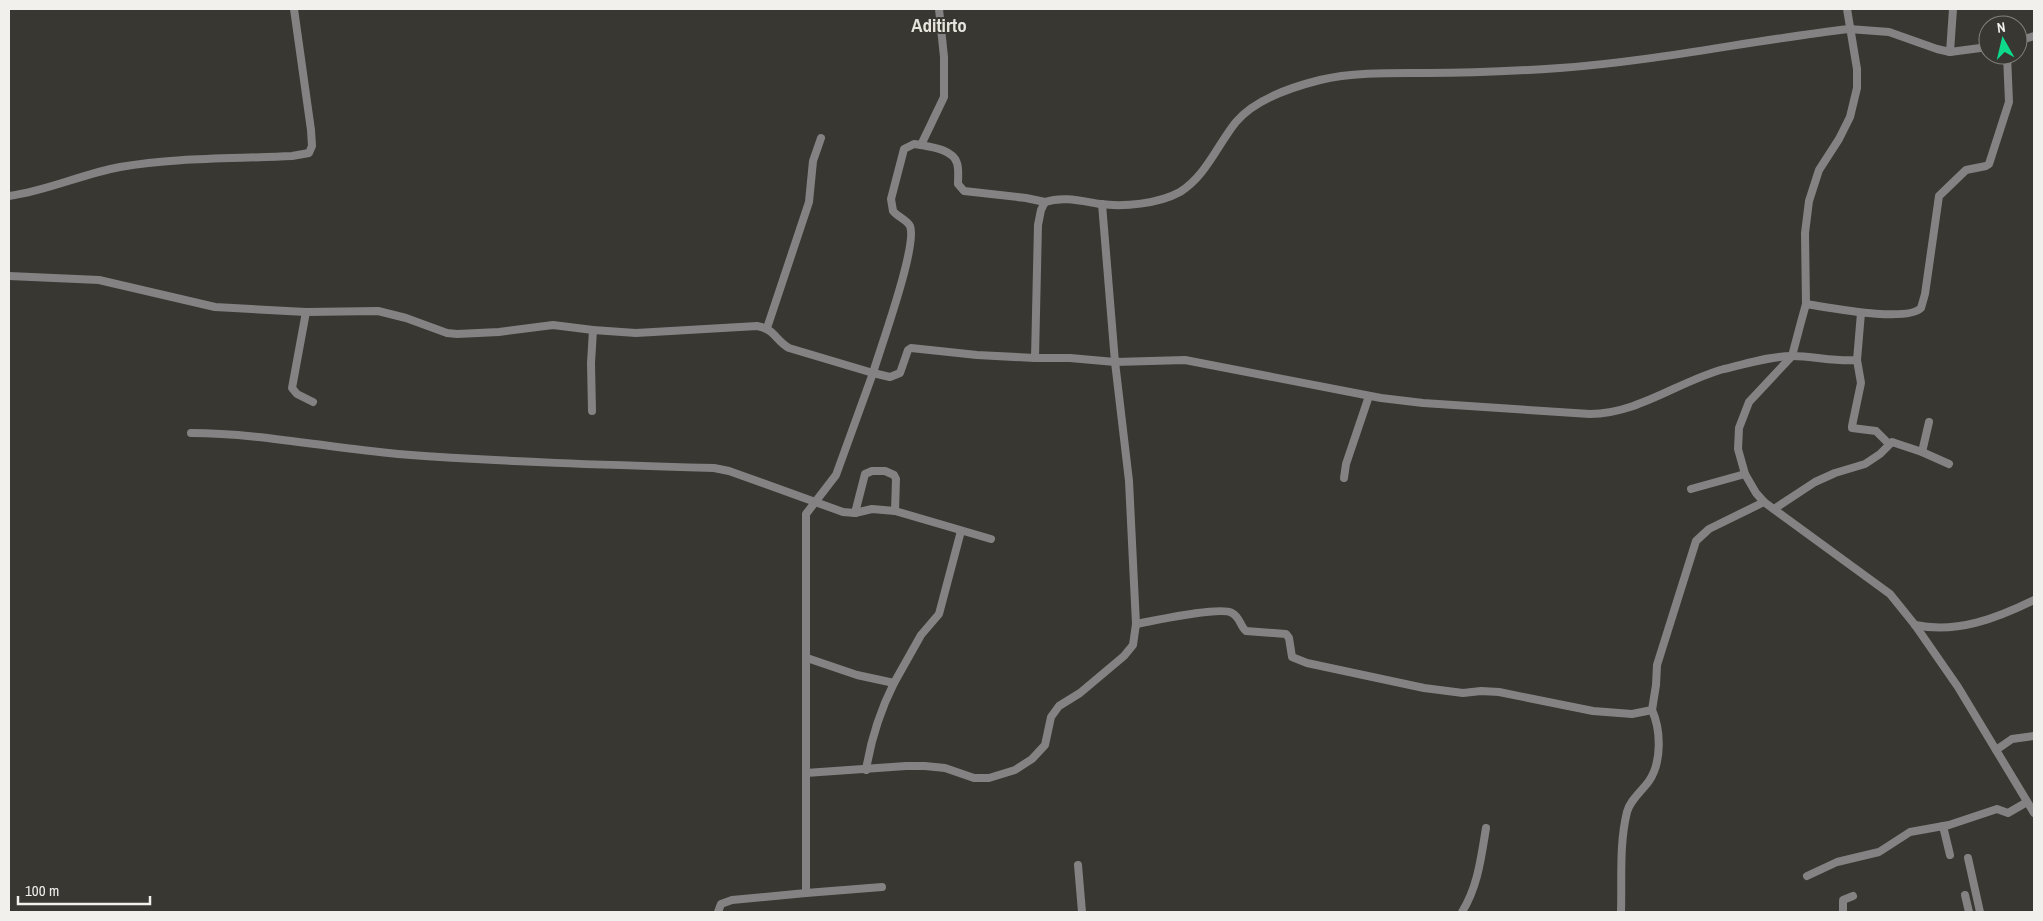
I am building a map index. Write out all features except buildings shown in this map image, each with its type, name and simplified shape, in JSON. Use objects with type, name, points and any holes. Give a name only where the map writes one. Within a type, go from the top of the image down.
[{"type":"street","points":[[9,196],[93,173],[146,163],[292,156],[309,153],[312,146],[311,130],[294,9]]},
{"type":"street","points":[[921,144],[944,97],[944,57],[939,9]]},
{"type":"street","points":[[1846,9],[1857,69],[1857,88],[1850,117],[1839,139],[1819,170],[1809,201],[1805,233],[1806,304],[1792,356],[1749,402],[1742,417],[1738,440],[1744,474],[1764,502],[1890,594],[1915,625],[1958,687],[2034,813]]},
{"type":"street","points":[[1950,52],[1954,9]]},
{"type":"street","points":[[806,893],[806,514],[836,475],[873,374],[905,267],[911,237],[910,226],[893,211],[891,205],[904,149],[914,144],[921,144],[937,148],[953,156],[958,167],[958,184],[964,191],[1045,202],[1073,199],[1102,204],[1136,204],[1168,197],[1180,192],[1204,168],[1237,122],[1246,113],[1272,97],[1295,87],[1322,79],[1382,74],[1498,72],[1593,66],[1849,29],[1889,32],[1936,49],[1950,52],[1978,48]]},
{"type":"street","points":[[1806,304],[1861,313],[1907,314],[1918,312],[1925,294],[1940,196],[1966,170],[1989,164],[2009,102],[2007,65]]},
{"type":"street","points":[[766,328],[809,202],[813,161],[820,138]]},
{"type":"street","points":[[1035,358],[1038,225],[1045,202]]},
{"type":"street","points":[[806,773],[925,766],[944,768],[974,778],[989,778],[1015,770],[1032,759],[1045,745],[1051,717],[1059,706],[1080,693],[1124,656],[1133,644],[1136,624],[1133,593],[1130,481],[1115,362],[1102,204]]},
{"type":"street","points":[[9,276],[88,278],[126,285],[215,307],[306,312],[378,311],[406,318],[447,333],[457,334],[504,332],[553,325],[593,330],[650,333],[736,326],[766,328],[789,348],[873,374],[890,377],[900,373],[908,350],[916,347],[977,355],[1035,358],[1070,358],[1115,362],[1193,361],[1369,396],[1423,403],[1581,414],[1606,413],[1656,397],[1723,370],[1792,356],[1857,360]]},
{"type":"street","points":[[306,312],[292,388],[297,394],[313,402]]},
{"type":"street","points":[[1861,313],[1857,360],[1860,383],[1852,428],[1876,431],[1889,444]]},
{"type":"street","points":[[592,410],[591,363],[593,330]]},
{"type":"street","points":[[1344,478],[1346,464],[1369,396]]},
{"type":"street","points":[[1922,452],[1930,422]]},
{"type":"street","points":[[190,433],[229,435],[398,454],[581,465],[714,468],[729,471],[813,503],[843,512],[855,513],[865,509],[895,511],[991,539]]},
{"type":"street","points":[[1774,510],[1815,482],[1835,473],[1865,464],[1895,441],[1949,464]]},
{"type":"street","points":[[855,513],[863,477],[872,471],[885,471],[894,475],[896,479],[895,511]]},
{"type":"street","points":[[1691,489],[1744,474]]},
{"type":"street","points":[[1621,912],[1623,841],[1627,814],[1629,807],[1651,779],[1658,751],[1658,727],[1652,710],[1657,665],[1696,541],[1709,529],[1764,502]]},
{"type":"street","points":[[866,770],[883,705],[921,635],[939,614],[961,531]]},
{"type":"street","points":[[1915,625],[1945,628],[1977,623],[2007,613],[2034,600]]},
{"type":"street","points":[[1136,624],[1213,612],[1230,612],[1237,617],[1246,631],[1286,634],[1289,638],[1292,657],[1307,664],[1424,688],[1463,694],[1481,691],[1499,692],[1593,712],[1632,714],[1652,710]]},
{"type":"street","points":[[807,658],[858,675],[894,683]]},
{"type":"street","points":[[1996,750],[2012,740],[2034,736]]},
{"type":"street","points":[[1807,876],[1829,865],[1879,852],[1910,832],[1943,826],[1994,810],[2000,809],[2005,812],[2012,812],[2027,802]]},
{"type":"street","points":[[1943,826],[1950,854]]},
{"type":"street","points":[[1462,912],[1477,880],[1486,828]]},
{"type":"street","points":[[1968,858],[1980,912]]},
{"type":"street","points":[[1078,865],[1082,912]]},
{"type":"street","points":[[718,912],[721,904],[732,900],[882,886]]},
{"type":"street","points":[[1965,895],[1969,912]]},
{"type":"street","points":[[1843,912],[1843,900],[1853,896]]},
{"type":"district","name":"Aditirto","points":[[939,25]]}]
